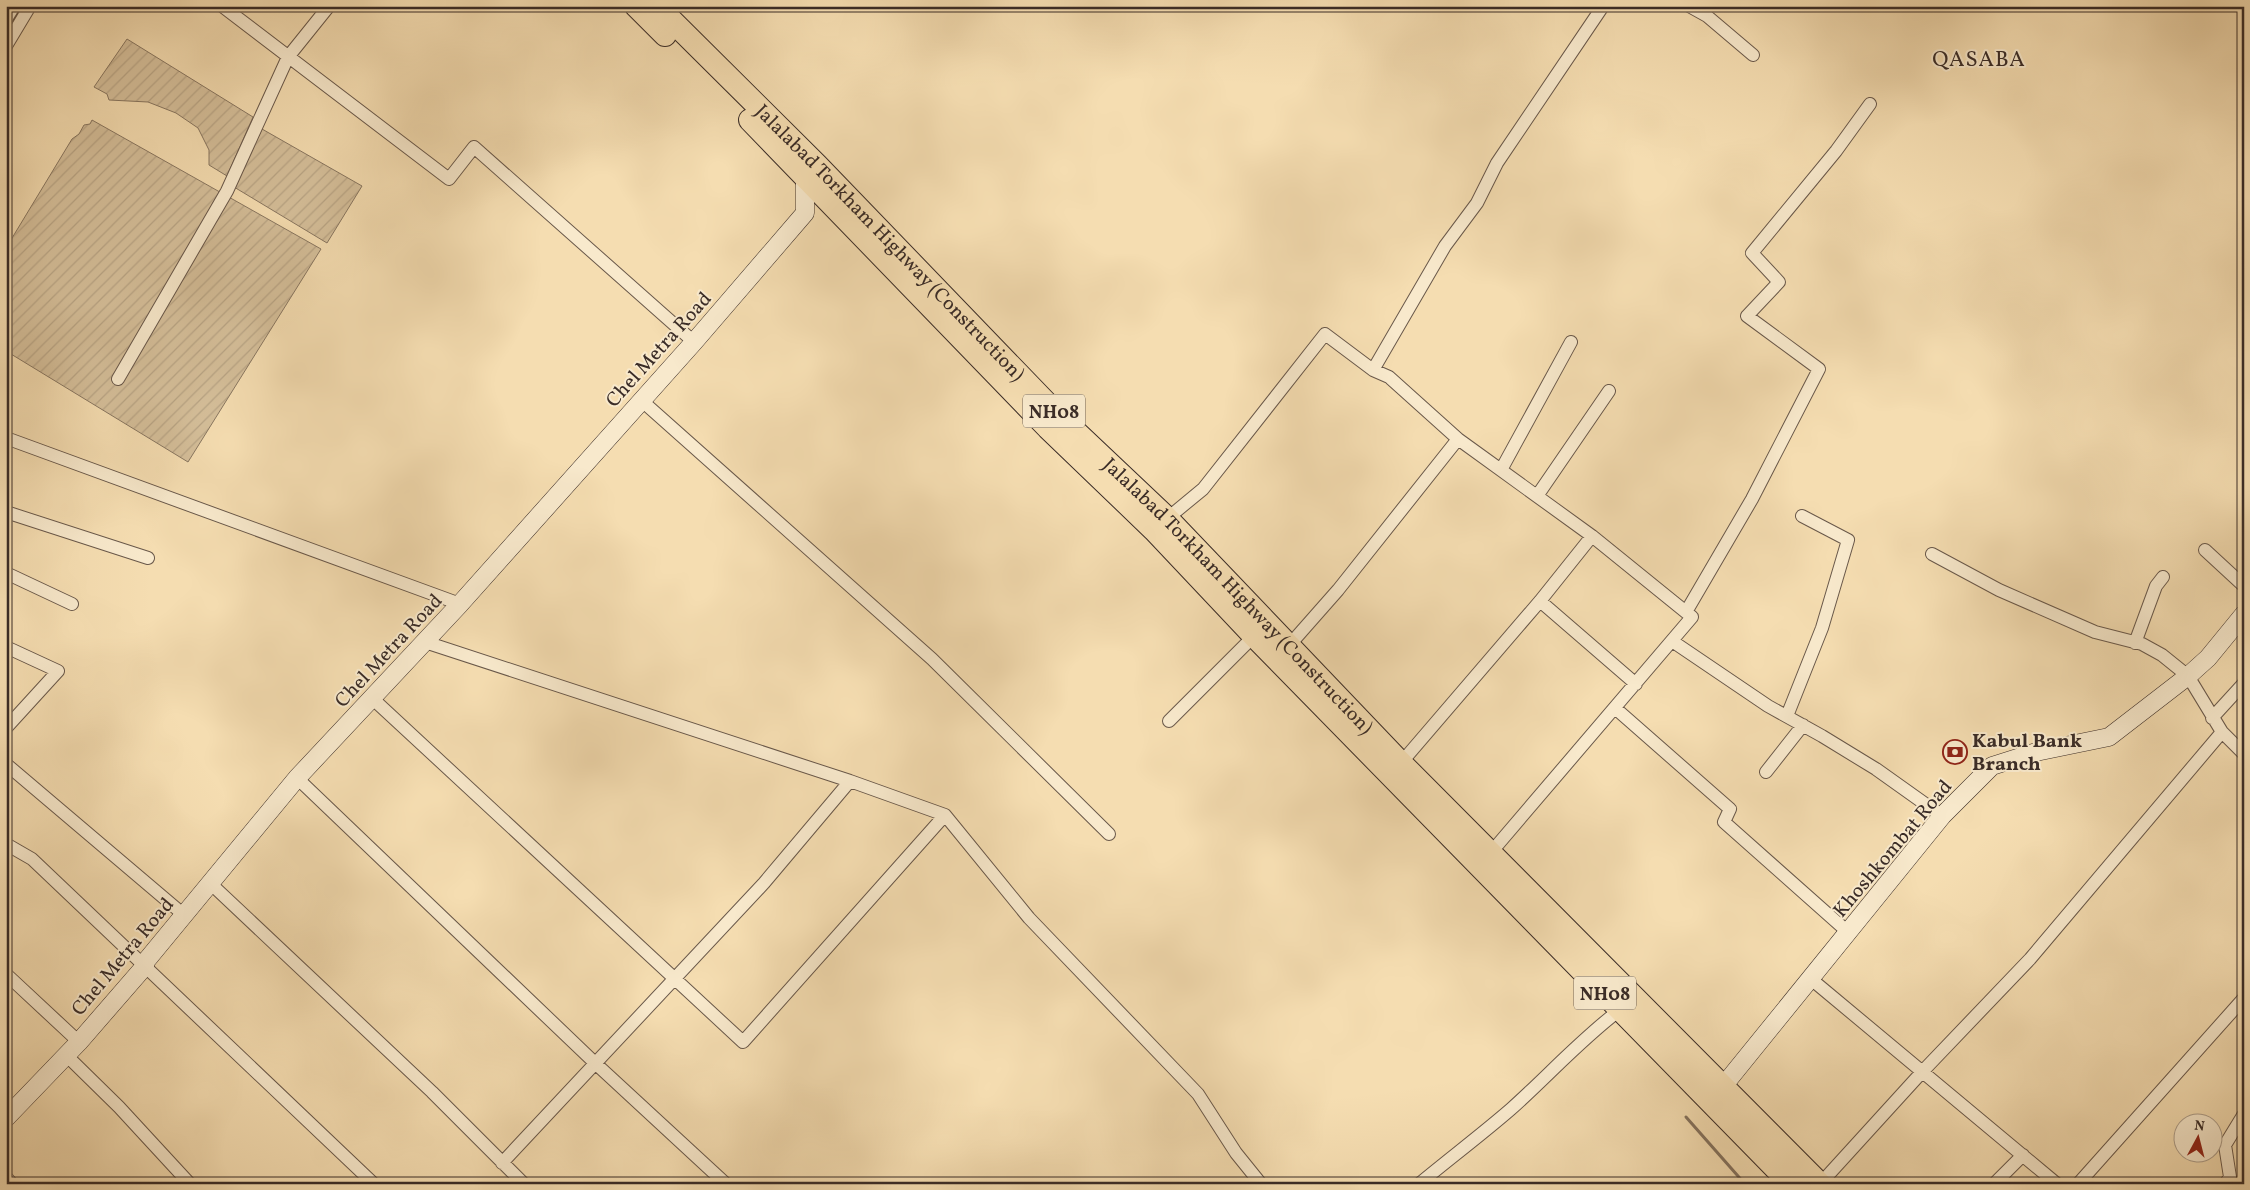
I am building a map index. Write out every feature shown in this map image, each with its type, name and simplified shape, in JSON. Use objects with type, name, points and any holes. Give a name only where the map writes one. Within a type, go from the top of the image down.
[{"type":"highway","name":"NH08","points":[[636,6],[805,176],[1048,428],[1160,524],[1254,636],[1281,651]]},
{"type":"highway","name":"Jalalabad Torkham Highway (Construction)","points":[[657,6],[817,165],[1393,767],[1452,815],[1486,859],[1717,1093],[1820,1184]]},
{"type":"highway","name":"NH08","points":[[1393,767],[1417,803],[1486,859],[1621,1010],[1717,1093],[1791,1184]]},
{"type":"highway","name":"NH08","points":[[1417,803],[1452,815]]},
{"type":"street","points":[[6,46],[30,6]]},
{"type":"street","points":[[222,6],[449,180],[474,147],[694,342]]},
{"type":"street","points":[[118,379],[227,191],[288,57],[329,6]]},
{"type":"street","points":[[1373,370],[1445,246],[1477,203],[1497,163],[1603,6]]},
{"type":"street","points":[[1688,6],[1710,11],[1753,55]]},
{"type":"street","points":[[1686,612],[1752,499],[1819,369],[1747,316],[1779,282],[1752,253],[1836,151],[1870,104]]},
{"type":"street","points":[[805,176],[805,213],[822,209],[838,212]]},
{"type":"street","name":"Chel Metra Road","points":[[6,1118],[79,1042],[145,966],[146,961],[297,778],[460,604],[694,342],[805,213]]},
{"type":"street","points":[[1160,524],[1203,489],[1325,334],[1373,370],[1389,377],[1458,439],[1592,536],[1692,617],[1486,859]]},
{"type":"street","points":[[1502,470],[1571,342]]},
{"type":"street","points":[[1537,496],[1608,391]]},
{"type":"street","points":[[641,400],[932,659],[1109,834]]},
{"type":"street","points":[[6,438],[460,604]]},
{"type":"street","points":[[1281,651],[1458,439]]},
{"type":"street","points":[[6,512],[148,558]]},
{"type":"street","points":[[1787,716],[1822,628],[1848,540],[1802,516]]},
{"type":"street","points":[[1393,767],[1540,601],[1592,536]]},
{"type":"street","points":[[2205,550],[2244,586]]},
{"type":"street","points":[[1932,554],[1999,590],[2095,632],[2142,644],[2162,655],[2188,676],[2222,732],[2244,754]]},
{"type":"street","points":[[6,573],[72,604]]},
{"type":"street","points":[[2135,643],[2156,586],[2163,577]]},
{"type":"street","points":[[1540,601],[1636,684]]},
{"type":"street","name":"Khoshkombat Road","points":[[1717,1093],[1849,933],[1942,816],[1992,766],[2036,752],[2109,737],[2188,676],[2208,658],[2244,614]]},
{"type":"street","points":[[1170,721],[1254,636]]},
{"type":"street","points":[[1672,641],[1768,706],[1876,769],[1942,816]]},
{"type":"street","points":[[425,642],[850,781],[945,816],[1029,918],[1198,1094],[1236,1152],[1261,1184]]},
{"type":"street","points":[[6,647],[58,671],[6,728]]},
{"type":"street","points":[[2212,718],[2244,683]]},
{"type":"street","points":[[373,699],[743,1042],[945,816]]},
{"type":"street","points":[[1614,708],[1730,809],[1724,822],[1849,933]]},
{"type":"street","points":[[1766,772],[1803,725]]},
{"type":"street","points":[[1820,1184],[1922,1072],[2030,959],[2222,732]]},
{"type":"street","points":[[6,764],[184,915]]},
{"type":"street","points":[[297,778],[595,1063],[726,1184]]},
{"type":"street","points":[[502,1163],[764,883],[850,781]]},
{"type":"street","points":[[6,844],[32,859],[374,1184]]},
{"type":"street","points":[[210,883],[432,1092],[524,1184]]},
{"type":"street","points":[[6,974],[79,1042]]},
{"type":"street","points":[[1811,979],[2057,1184]]},
{"type":"street","points":[[2078,1184],[2244,998]]},
{"type":"street","points":[[1419,1184],[1510,1110],[1572,1052],[1591,1031],[1621,1010]]},
{"type":"street","points":[[66,1055],[119,1107],[190,1184]]},
{"type":"street","points":[[2231,1182],[2225,1145],[2244,1114]]},
{"type":"street","points":[[1994,1184],[2023,1155]]},
{"type":"street","points":[[6,1177],[12,1184]]},
{"type":"shaded area","points":[[127,39],[253,117],[227,176],[209,165],[209,150],[198,128],[176,113],[148,102],[109,100],[107,94],[94,87]]},
{"type":"shaded area","points":[[92,120],[321,249],[188,462],[6,351],[6,248],[72,139],[79,134],[84,125],[90,124]]},
{"type":"shaded area","points":[[262,129],[362,186],[327,243],[234,187]]},
{"type":"waterway","points":[[1686,1117],[1745,1184]]},
{"type":"place","name":"Kabul Bank Branch","points":[[1955,752]]},
{"type":"district","name":"QASABA","points":[[1979,58]]}]
